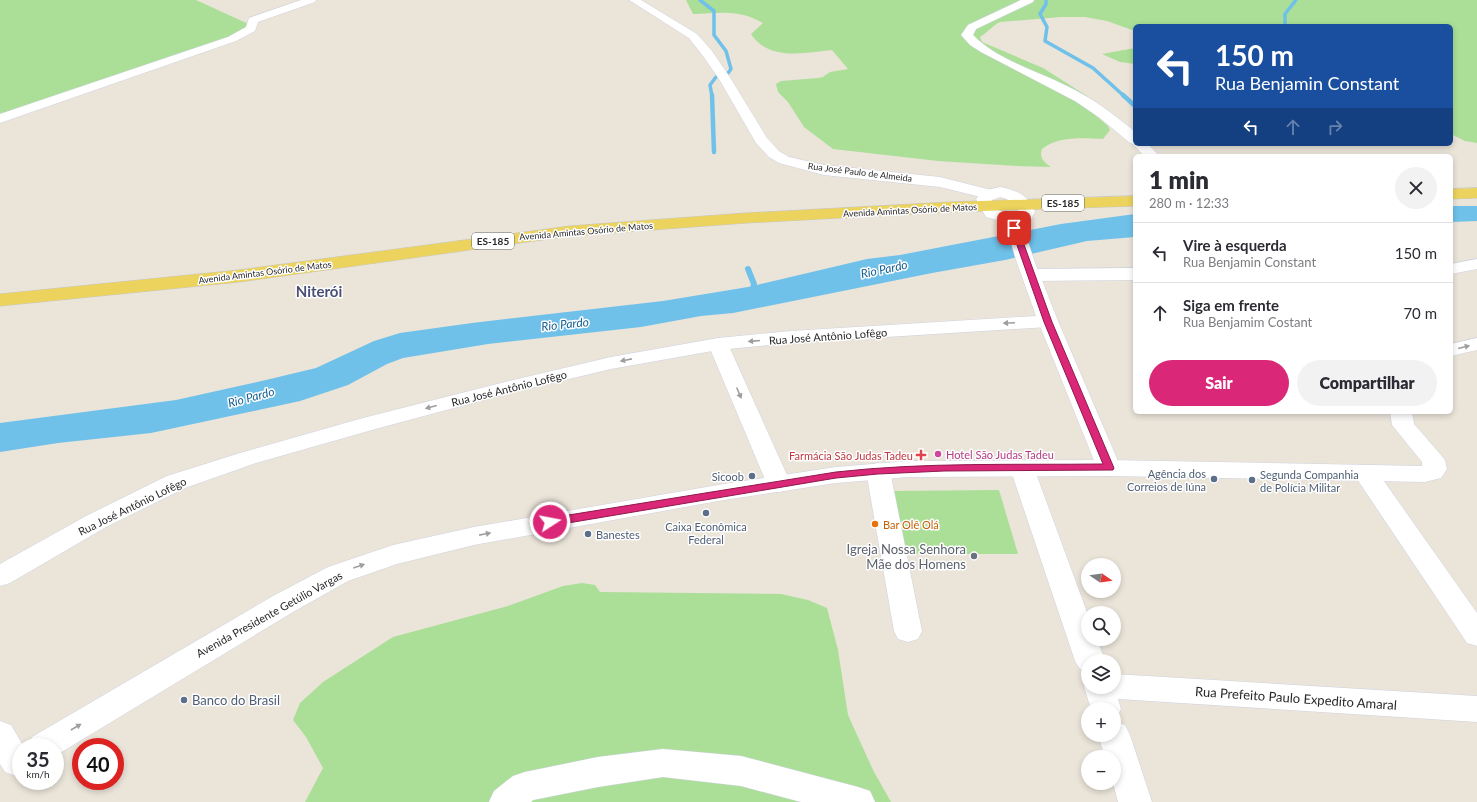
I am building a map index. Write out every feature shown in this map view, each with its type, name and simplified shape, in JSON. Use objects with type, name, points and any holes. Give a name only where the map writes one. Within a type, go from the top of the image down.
[{"type":"main road","points":[[1453,194],[1477,194]]},
{"type":"main road","name":"Avenida Amintas Osório de Matos","points":[[0,300],[239,276],[570,231],[988,200]]},
{"type":"main road","points":[[1016,211],[1104,202],[1133,201]]},
{"type":"main road","points":[[1016,211],[1049,209],[1104,202]]},
{"type":"street","points":[[0,119],[232,39],[252,29],[253,20],[312,0]]},
{"type":"street","name":"Rua José Paulo de Almeida","points":[[634,0],[693,36],[708,54],[725,79],[761,140],[774,154],[784,160],[824,170],[940,182],[988,200]]},
{"type":"street","points":[[1029,0],[972,27],[967,35],[970,40],[988,52],[1097,108],[1133,138]]},
{"type":"street","points":[[1142,146],[1150,154]]},
{"type":"street","points":[[1016,211],[997,215],[992,213],[988,200],[1000,192],[1016,211],[1028,267],[1048,322],[1109,468]]},
{"type":"street","points":[[1453,269],[1477,264]]},
{"type":"street","points":[[1028,267],[1133,274]]},
{"type":"street","name":"Rua José Antônio Lofêgo","points":[[0,576],[76,533],[176,482],[214,469],[370,423],[505,388],[611,363],[718,344],[792,337],[1048,322]]},
{"type":"street","points":[[718,344],[779,484]]},
{"type":"street","points":[[1453,350],[1477,344]]},
{"type":"street","name":"Avenida Presidente Getúlio Vargas","points":[[57,738],[283,604],[354,567],[393,555],[474,536],[610,511],[779,484],[878,471],[923,468],[1109,468],[1425,474],[1432,472],[1435,469],[1432,460],[1399,416]]},
{"type":"street","points":[[1022,468],[1088,654]]},
{"type":"street","points":[[878,471],[908,631]]},
{"type":"street","points":[[1365,473],[1477,635]]},
{"type":"street","name":"Rua Prefeito Paulo Expedito Amaral","points":[[1121,686],[1477,709]]},
{"type":"street","points":[[0,735],[12,750]]},
{"type":"street","points":[[1116,742],[1134,802]]},
{"type":"street","points":[[506,802],[525,787],[598,772],[663,763],[741,771],[858,802]]},
{"type":"green space","points":[[0,0],[196,0],[255,27],[256,29],[0,121]]},
{"type":"green space","points":[[686,0],[1477,0],[1477,143],[1465,141],[1453,135],[1453,24],[1133,24],[1133,30],[1107,21],[1085,17],[1061,17],[1000,22],[980,37],[982,42],[1043,68],[1087,96],[1089,99],[1089,110],[1108,126],[1110,130],[1103,139],[1071,139],[1048,145],[1042,149],[1041,155],[1044,161],[1051,167],[938,161],[833,149],[804,127],[788,102],[778,92],[776,84],[781,81],[823,77],[830,72],[848,69],[832,50],[810,53],[777,52],[758,43],[751,34],[763,23],[737,14],[693,14]]},
{"type":"green space","points":[[1133,48],[1133,64],[1120,62],[1102,54]]},
{"type":"green space","points":[[999,490],[1018,554],[904,554],[893,491]]},
{"type":"green space","points":[[582,583],[595,585],[600,592],[781,594],[808,600],[827,608],[838,650],[848,715],[873,770],[891,802],[305,802],[323,768],[306,737],[293,720],[300,703],[323,682],[393,637],[508,606],[563,586]]},
{"type":"water","points":[[1453,206],[1477,206],[1477,221],[1453,222]]},
{"type":"water","name":"Rio Pardo","points":[[1133,214],[1133,237],[1087,241],[1005,260],[932,273],[733,313],[701,316],[641,327],[488,344],[403,358],[387,364],[348,385],[300,401],[151,433],[58,443],[0,452],[0,423],[176,400],[266,380],[316,368],[374,341],[400,333],[472,323],[663,301],[748,287],[867,259],[900,255],[1061,224]]},
{"type":"waterway","points":[[700,0],[714,11],[714,35],[726,51],[731,69],[728,73]]},
{"type":"waterway","points":[[1046,0],[1046,4],[1040,14],[1047,27],[1045,41],[1093,68],[1124,96]]},
{"type":"waterway","points":[[1285,24],[1285,14],[1296,0]]},
{"type":"waterway","points":[[712,96],[710,85],[716,77]]},
{"type":"waterway","points":[[712,95],[714,152]]},
{"type":"waterway","points":[[1123,95],[1133,104]]},
{"type":"waterway","points":[[748,269],[754,284],[752,295]]},
{"type":"place","name":"Hotel São Judas Tadeu","points":[[938,454]]},
{"type":"place","name":"Farmácia São Judas Tadeu","points":[[921,455]]},
{"type":"place","name":"Sicoob","points":[[752,476]]},
{"type":"place","name":"Agência dos Correios de Iúna","points":[[1214,479]]},
{"type":"place","name":"Segunda Companhia de Polícia Militar","points":[[1252,480]]},
{"type":"place","name":"Caixa Econômica Federal","points":[[706,513]]},
{"type":"place","name":"Bar Olê Olá","points":[[875,524]]},
{"type":"place","name":"Banestes","points":[[588,534]]},
{"type":"place","name":"Igreja Nossa Senhora Mãe dos Homens","points":[[974,556]]},
{"type":"place","name":"Banco do Brasil","points":[[184,700]]},
{"type":"district","name":"Niterói","points":[[319,291]]},
{"type":"route","points":[[550,522],[724,492],[836,475],[910,468],[1109,468],[1048,322],[1014,228]]}]
